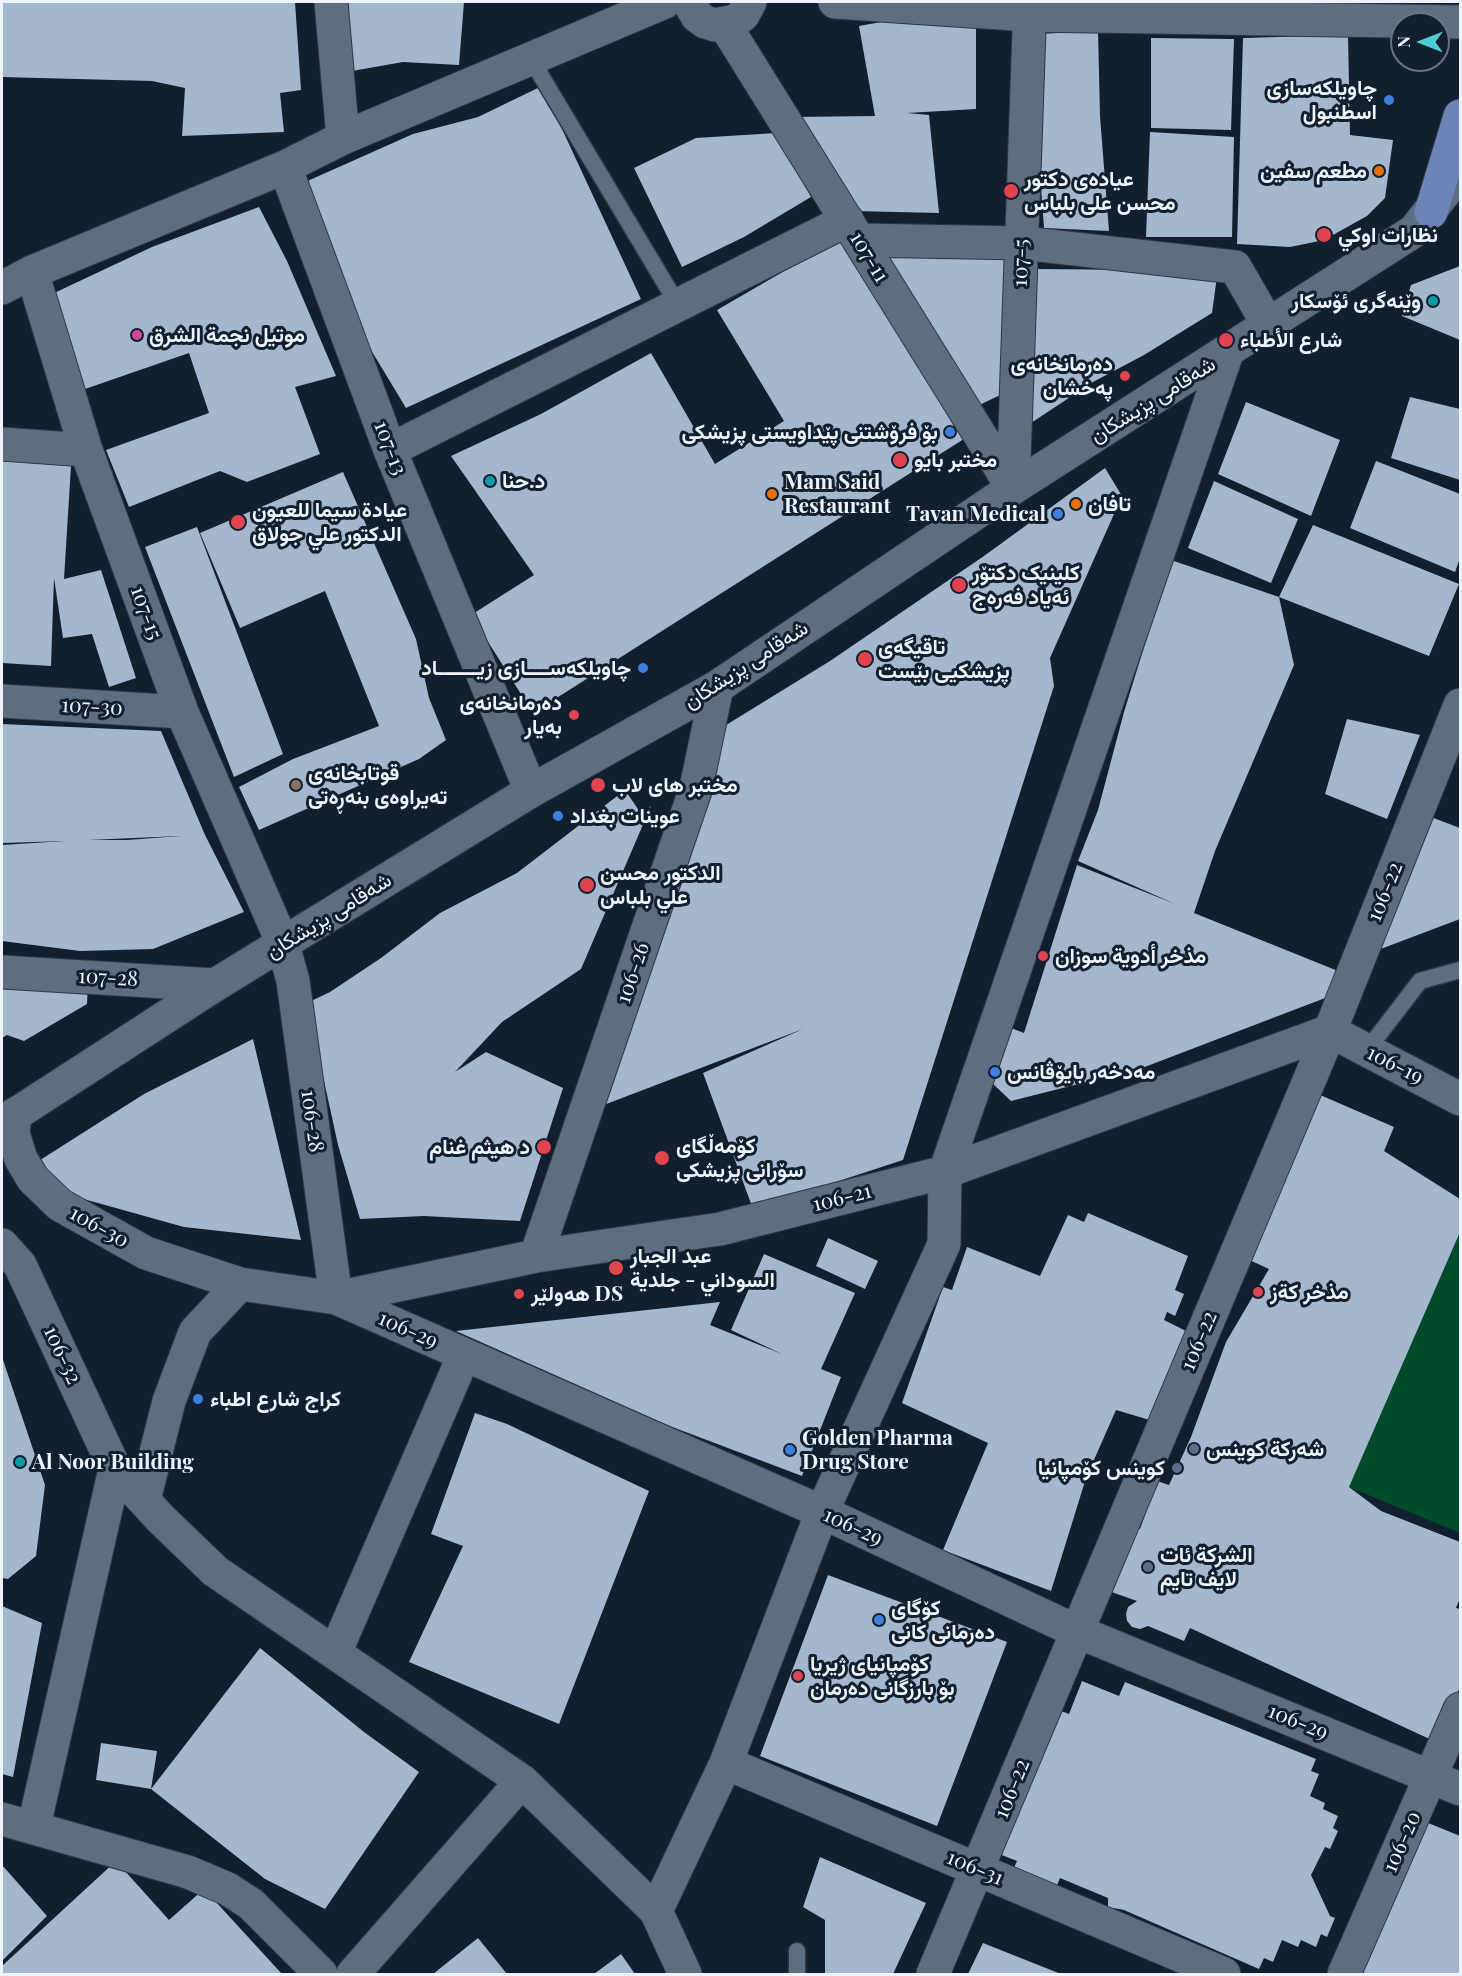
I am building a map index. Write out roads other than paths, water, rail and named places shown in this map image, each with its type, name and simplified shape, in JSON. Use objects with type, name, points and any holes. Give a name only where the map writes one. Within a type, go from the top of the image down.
[{"type":"main road","points":[[1431,212],[1461,116]]},
{"type":"street","points":[[332,2],[343,138]]},
{"type":"street","points":[[2,288],[32,272],[285,167],[343,138],[665,2]]},
{"type":"street","points":[[689,2],[697,16],[705,22],[725,25],[743,15],[750,2]]},
{"type":"street","points":[[835,2],[1461,22]]},
{"type":"street","name":"107-5","points":[[1013,488],[1030,8]]},
{"type":"street","name":"107-11","points":[[725,25],[1013,488]]},
{"type":"street","name":"107-13","points":[[285,167],[390,450],[531,791]]},
{"type":"street","name":"شەقامی پزیشکان","points":[[8,1118],[215,985],[531,791],[717,687],[1013,488],[1227,353],[1414,231],[1461,171]]},
{"type":"street","points":[[390,450],[678,305],[853,230],[1022,243],[1235,267],[1269,326]]},
{"type":"street","name":"107-15","points":[[32,272],[86,450],[182,712],[284,944]]},
{"type":"street","points":[[685,1974],[656,1911],[726,1763],[822,1512],[944,1244],[945,1172],[1227,353]]},
{"type":"street","points":[[2,444],[86,450]]},
{"type":"street","name":"106-26","points":[[536,1256],[696,788],[717,687]]},
{"type":"street","name":"107-30","points":[[2,701],[182,712]]},
{"type":"street","name":"106-22","points":[[933,1974],[979,1870],[1076,1631],[1330,1031],[1461,705]]},
{"type":"street","name":"106-28","points":[[284,944],[293,981],[336,1298]]},
{"type":"street","name":"107-28","points":[[2,972],[215,985]]},
{"type":"street","name":"106-21","points":[[336,1298],[536,1256],[720,1229],[945,1172],[1330,1031]]},
{"type":"street","name":"106-19","points":[[1330,1031],[1461,1098]]},
{"type":"street","name":"106-30","points":[[8,1118],[21,1159],[33,1179],[60,1205],[146,1253],[240,1284]]},
{"type":"street","name":"106-32","points":[[2,1245],[20,1264],[115,1469],[144,1500],[215,1571],[522,1780],[656,1911]]},
{"type":"street","points":[[144,1500],[169,1401],[195,1332],[240,1284]]},
{"type":"street","name":"106-29","points":[[240,1284],[336,1298],[822,1512],[1076,1631],[1446,1783]]},
{"type":"street","points":[[335,1653],[464,1355]]},
{"type":"street","points":[[34,1826],[115,1469]]},
{"type":"street","name":"106-20","points":[[1344,1974],[1446,1783],[1461,1709]]},
{"type":"street","name":"106-31","points":[[726,1763],[1224,1974]]},
{"type":"street","points":[[353,1974],[522,1780]]},
{"type":"street","points":[[2,1819],[34,1826],[188,1872],[228,1889],[252,1904],[321,1974]]},
{"type":"lane","points":[[531,59],[678,305]]},
{"type":"lane","points":[[1367,1050],[1420,981],[1461,970]]},
{"type":"lane","points":[[797,1951],[797,1974]]},
{"type":"place","name":"چاویلکەسازی اسطنبول","points":[[1389,100]]},
{"type":"place","name":"مطعم سفين","points":[[1379,171]]},
{"type":"place","name":"عيادەی دکتور محسن علی بلباس","points":[[1011,191]]},
{"type":"place","name":"نظارات اوكي","points":[[1324,235]]},
{"type":"place","name":"وێنه‌گری ئۆسكار","points":[[1433,301]]},
{"type":"place","name":"موتيل نجمة الشرق","points":[[137,335]]},
{"type":"place","name":"شارع الأطباء","points":[[1226,340]]},
{"type":"place","name":"دەرمانخانەی پەخشان","points":[[1125,376]]},
{"type":"place","name":"بۆ فرۆشتنی پێداویستی پزیشکی","points":[[950,432]]},
{"type":"place","name":"مختبر بايو","points":[[900,460]]},
{"type":"place","name":"د.حنا","points":[[490,481]]},
{"type":"place","name":"Mam Said Restaurant","points":[[772,494]]},
{"type":"place","name":"تافان","points":[[1076,504]]},
{"type":"place","name":"Tavan Medical","points":[[1058,514]]},
{"type":"place","name":"عيادة سيما للعيون الدكتور علي جولاق","points":[[238,522]]},
{"type":"place","name":"کلینیک دکتۆر ئەیاد فەرەج","points":[[959,585]]},
{"type":"place","name":"تاقیگەی پزیشکیی بێست","points":[[865,659]]},
{"type":"place","name":"چاویلکەســــازی زیـــــــاد","points":[[643,668]]},
{"type":"place","name":"دەرمانخانەی بەیار","points":[[574,715]]},
{"type":"place","name":"قوتابخانه‌ی ته‌یراوه‌ی بنه‌ڕه‌تی","points":[[296,785]]},
{"type":"place","name":"مختبر هاى لاب","points":[[598,785]]},
{"type":"place","name":"عوينات بغداد","points":[[558,816]]},
{"type":"place","name":"الدكتور محسن علي بلباس","points":[[587,885]]},
{"type":"place","name":"مذخر أدوية سوزان","points":[[1043,956]]},
{"type":"place","name":"مەدخەر بایۆڤانس","points":[[995,1072]]},
{"type":"place","name":"د هيثم غنام","points":[[544,1147]]},
{"type":"place","name":"کۆمەڵگای سۆرانی پزیشکی","points":[[662,1158]]},
{"type":"place","name":"عبد الجبار السوداني - جلدية","points":[[616,1268]]},
{"type":"place","name":"مذخر كةز","points":[[1258,1292]]},
{"type":"place","name":"هەولێر DS","points":[[519,1294]]},
{"type":"place","name":"كراج شارع اطباء","points":[[198,1399]]},
{"type":"place","name":"شەرکة كوينس","points":[[1194,1449]]},
{"type":"place","name":"Golden Pharma Drug Store","points":[[790,1450]]},
{"type":"place","name":"Al Noor Building","points":[[20,1462]]},
{"type":"place","name":"کوینس کۆمپانیا","points":[[1177,1468]]},
{"type":"place","name":"الشركة ئات لایف تایم","points":[[1148,1567]]},
{"type":"place","name":"کۆگای دەرمانی کانی","points":[[879,1620]]},
{"type":"place","name":"کۆمپانیای ژیریا بۆ بارزگانی دەرمان","points":[[798,1676]]}]
